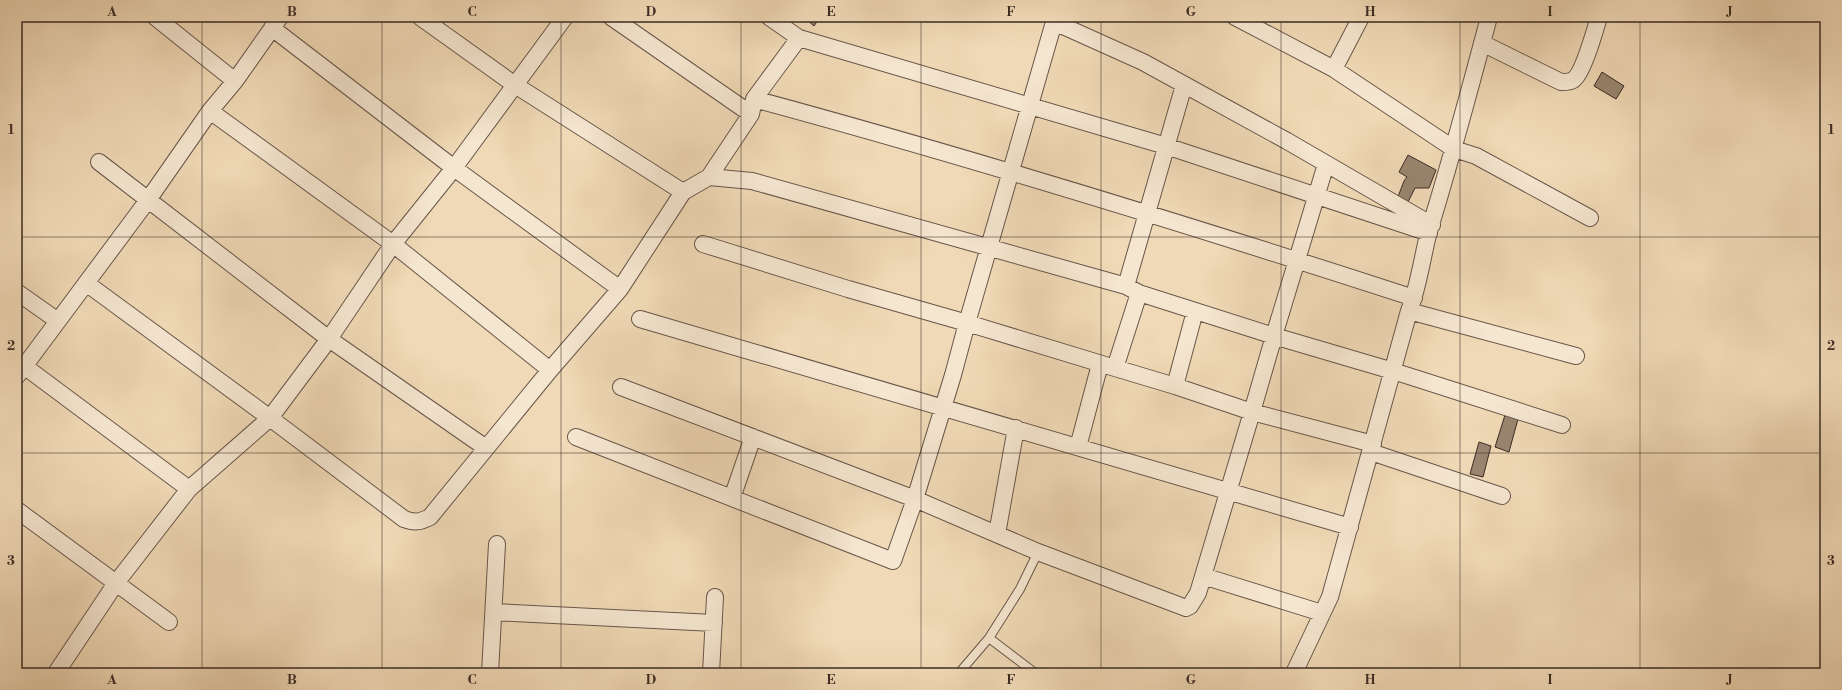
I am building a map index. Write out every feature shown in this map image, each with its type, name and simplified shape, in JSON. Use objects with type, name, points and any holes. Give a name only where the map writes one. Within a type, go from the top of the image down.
[{"type":"street","points":[[155,17],[235,81]]},
{"type":"street","points":[[420,17],[515,85],[683,192]]},
{"type":"street","points":[[56,673],[116,583],[189,490],[270,418],[329,339],[393,244],[454,168],[565,17]]},
{"type":"street","points":[[611,17],[752,107],[1010,171],[1297,260],[1411,305],[1576,356]]},
{"type":"street","points":[[769,17],[799,38],[1029,107],[1166,146],[1316,195],[1430,229]]},
{"type":"street","points":[[1334,69],[1361,17]]},
{"type":"street","points":[[1294,673],[1330,597],[1489,17]]},
{"type":"street","points":[[1482,43],[1561,82],[1569,82],[1574,80],[1580,71],[1599,17]]},
{"type":"street","points":[[1243,19],[1334,69],[1454,149],[1476,156],[1590,218]]},
{"type":"street","points":[[576,438],[893,561],[915,499],[944,407],[1010,171],[1055,20],[1143,62],[1184,84],[1326,164],[1430,229]]},
{"type":"street","points":[[189,490],[21,370],[148,200],[210,111],[235,81],[276,22],[454,168],[620,290]]},
{"type":"street","points":[[86,283],[270,418],[404,519],[414,523],[422,521],[438,510],[486,448],[550,370],[620,290],[683,192],[709,177],[752,107],[799,38]]},
{"type":"street","points":[[1115,368],[1148,214],[1184,84]]},
{"type":"street","points":[[210,111],[393,244],[550,370]]},
{"type":"street","points":[[100,162],[329,339],[486,448]]},
{"type":"street","points":[[621,387],[915,499],[1038,552],[1186,608],[1194,601],[1198,593],[1326,164]]},
{"type":"street","points":[[709,177],[752,181],[1132,290],[1274,336],[1393,370],[1562,426]]},
{"type":"street","points":[[703,244],[848,289],[967,323],[1175,386],[1252,412],[1372,448],[1502,496]]},
{"type":"street","points":[[17,292],[58,321]]},
{"type":"street","points":[[1175,386],[1195,311]]},
{"type":"street","points":[[640,318],[1350,527]]},
{"type":"street","points":[[1078,447],[1100,364]]},
{"type":"street","points":[[997,534],[1016,428]]},
{"type":"street","points":[[732,498],[753,437]]},
{"type":"street","points":[[17,510],[169,622]]},
{"type":"street","points":[[490,673],[497,544]]},
{"type":"street","points":[[1203,576],[1322,613]]},
{"type":"street","points":[[711,673],[715,598]]},
{"type":"street","points":[[494,612],[714,623]]},
{"type":"lane","points":[[959,673],[989,638],[1020,589],[1038,552]]},
{"type":"lane","points":[[989,638],[1035,673]]},
{"type":"building","points":[[797,17],[820,17],[814,26],[807,20],[805,22]]},
{"type":"building","points":[[1602,72],[1624,86],[1616,99],[1594,86]]},
{"type":"building","points":[[1408,155],[1436,170],[1429,188],[1415,188],[1405,208],[1396,202],[1407,177],[1399,172]]},
{"type":"building","points":[[1505,415],[1518,419],[1509,452],[1495,447]]},
{"type":"building","points":[[1479,442],[1491,446],[1483,477],[1470,474]]}]
